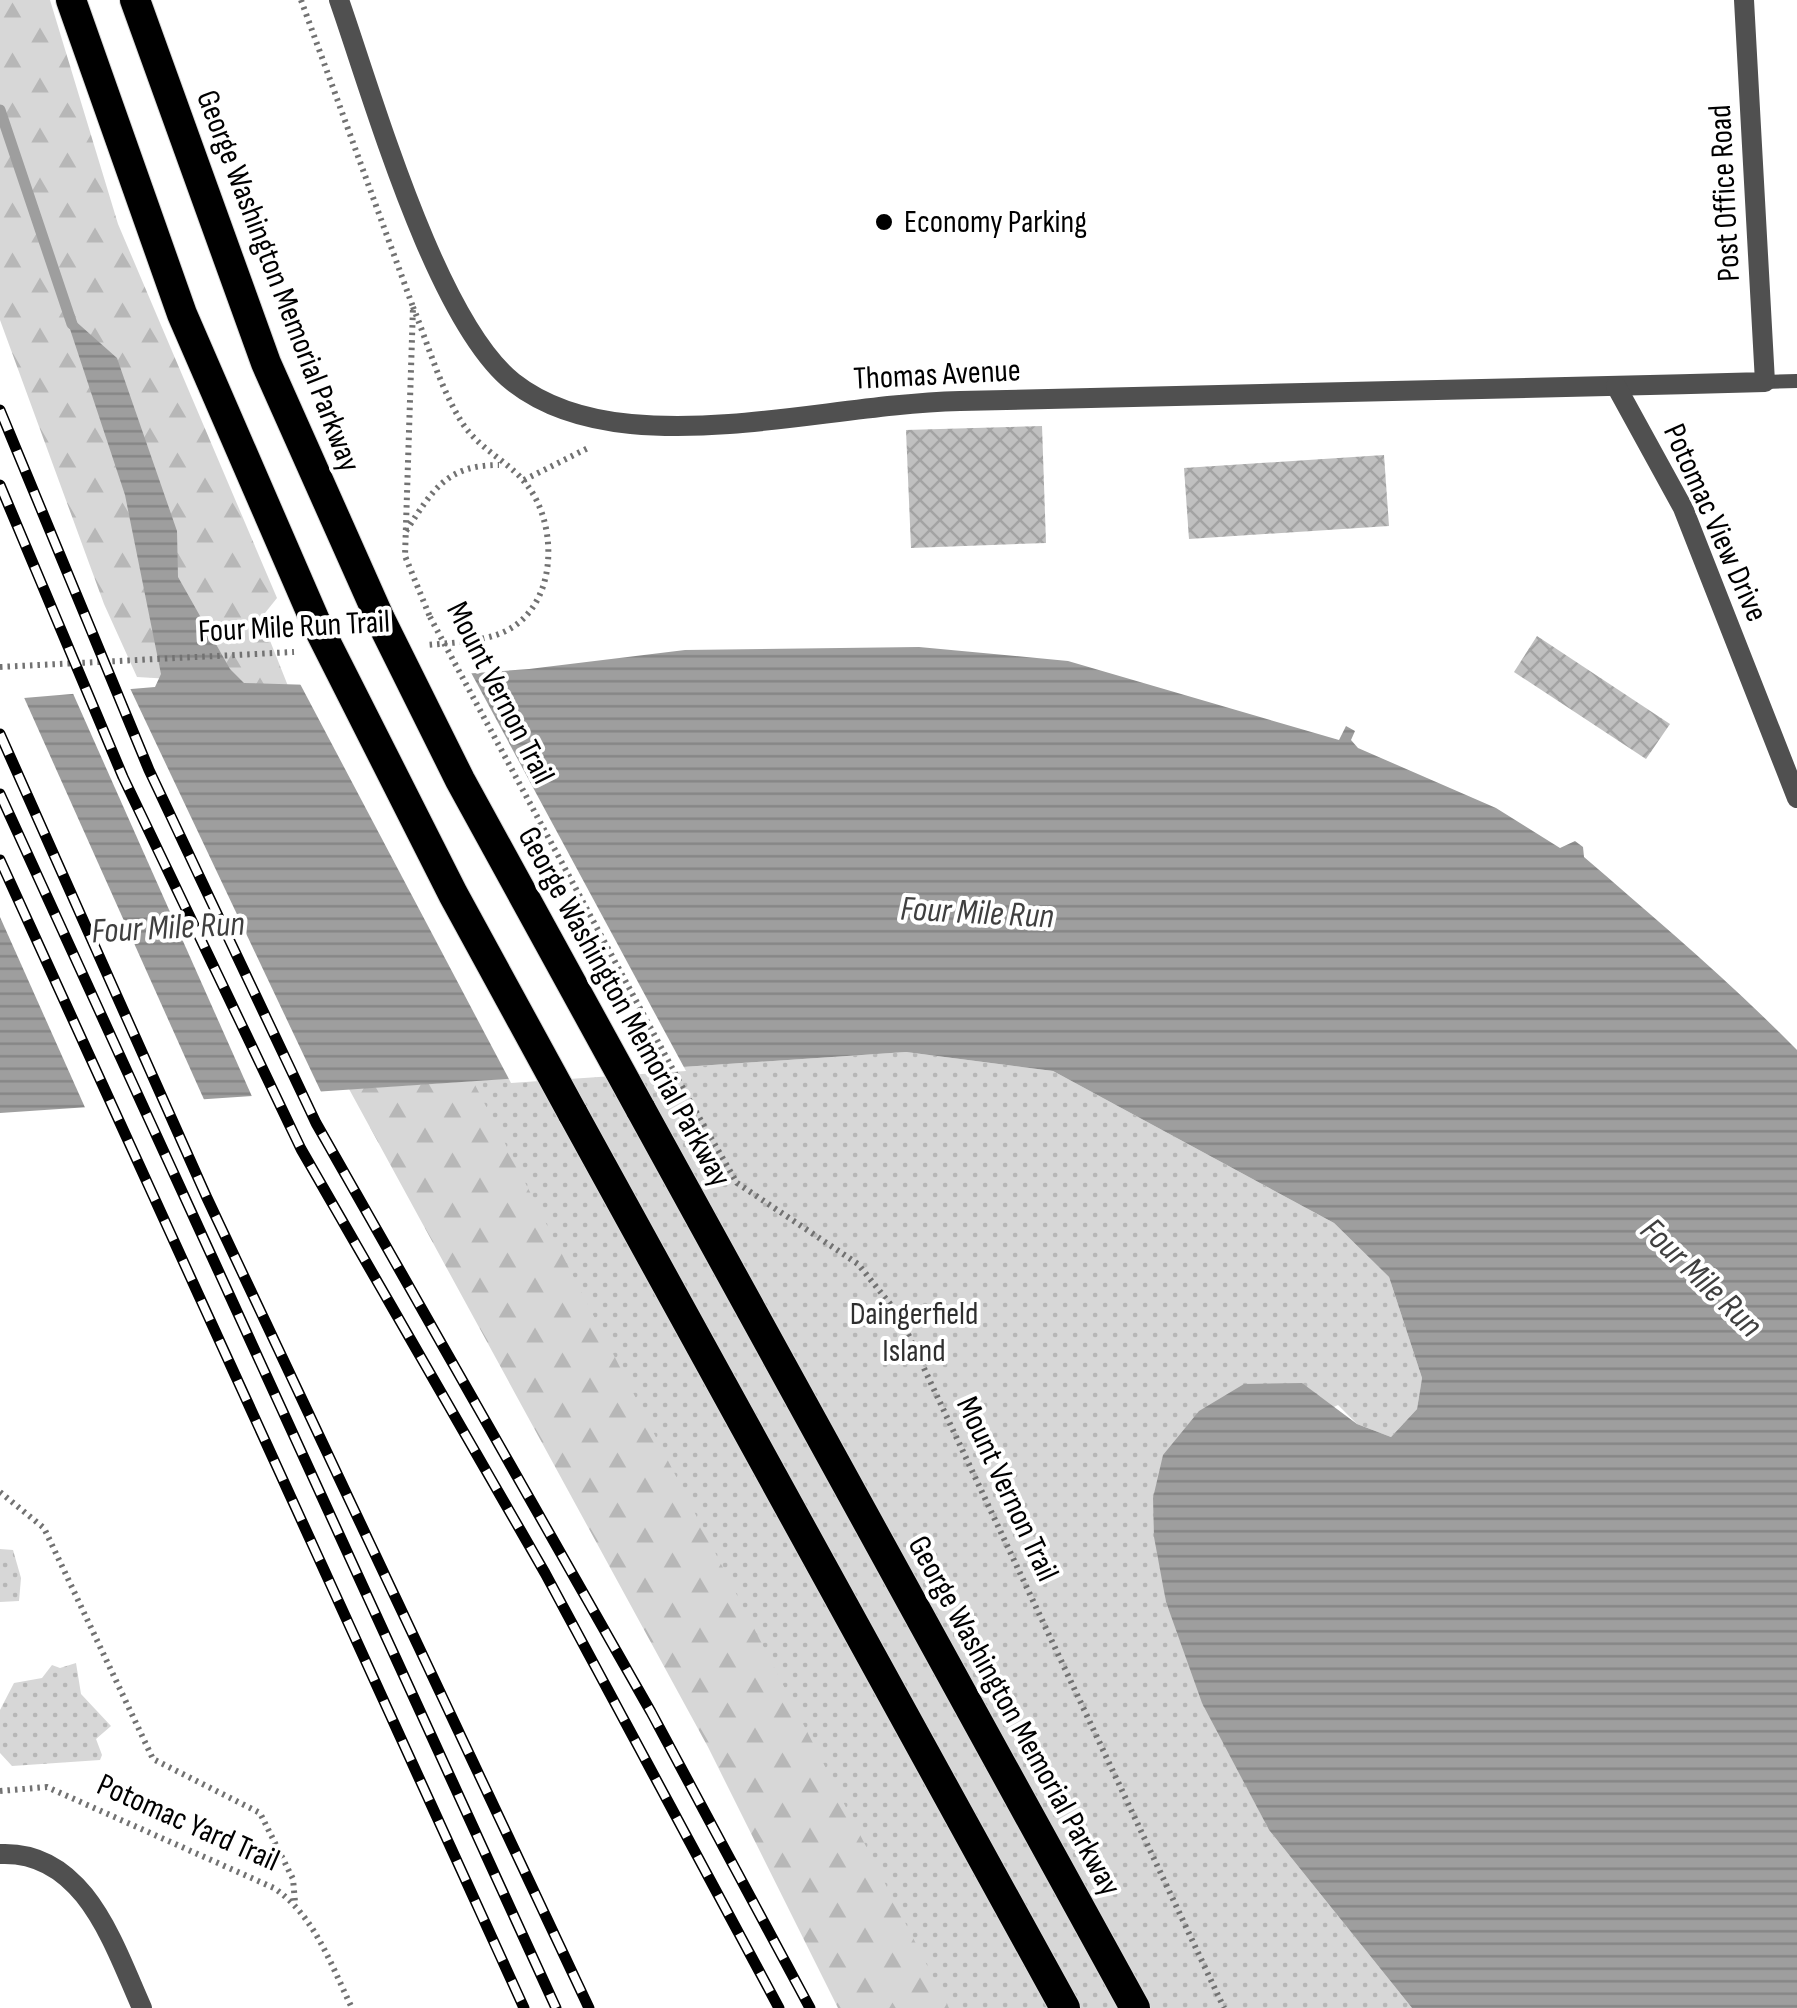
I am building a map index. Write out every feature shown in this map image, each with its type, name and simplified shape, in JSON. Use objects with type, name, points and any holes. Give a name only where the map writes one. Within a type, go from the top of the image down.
[{"type":"highway","points":[[72,0],[189,330],[316,623],[453,894],[1065,2008]]},
{"type":"highway","name":"George Washington Memorial Parkway","points":[[135,0],[266,363],[380,619],[460,780],[1135,2008]]},
{"type":"street","name":"Thomas Avenue","points":[[339,0],[426,240],[477,343],[511,380],[550,404],[635,424],[692,425],[956,401],[1765,382]]},
{"type":"street","name":"Post Office Road","points":[[1744,0],[1765,382]]},
{"type":"street","name":"Potomac View Drive","points":[[1616,386],[1683,508],[1797,798]]},
{"type":"street","points":[[0,1854],[43,1863],[71,1880],[100,1913],[142,2008]]},
{"type":"lane","name":"Thomas Avenue","points":[[1765,382],[1797,381]]},
{"type":"path","name":"Mount Vernon Trail","points":[[301,0],[413,307],[405,556],[430,617],[737,1183],[858,1264],[899,1315],[1224,2008]]},
{"type":"path","points":[[413,307],[460,419],[501,465],[524,480],[635,424]]},
{"type":"path","points":[[406,532],[449,476],[473,465],[501,465]]},
{"type":"path","name":"Four Mile Run Trail","points":[[413,646],[497,635],[529,612],[540,595],[549,552],[542,510],[524,480]]},
{"type":"path","name":"Four Mile Run Trail","points":[[0,667],[301,652]]},
{"type":"path","points":[[0,1492],[44,1528],[153,1760],[260,1812],[293,1879],[295,1902]]},
{"type":"path","name":"Potomac Yard Trail","points":[[0,1791],[46,1787],[274,1888],[295,1902],[316,1934],[352,2008]]},
{"type":"green space","points":[[0,0],[50,0],[118,224],[277,598],[261,618],[288,686],[137,677],[104,604],[0,320]]},
{"type":"green space","name":"Daingerfield Island","points":[[906,1052],[1053,1071],[1334,1223],[1389,1277],[1422,1378],[1417,1409],[1391,1437],[1357,1424],[1338,1405],[1153,1498],[1166,1602],[1240,1774],[1269,1830],[1412,2008],[949,2008],[473,1081]]},
{"type":"green space","points":[[519,1078],[1013,2008],[838,2008],[708,1747],[349,1089]]},
{"type":"green space","points":[[0,1549],[13,1550],[21,1578],[19,1601],[0,1602]]},
{"type":"green space","points":[[76,1663],[81,1694],[111,1726],[96,1739],[100,1760],[12,1766],[0,1753],[0,1710],[14,1683],[42,1678],[52,1665],[60,1668]]},
{"type":"water","name":"Four Mile Run","points":[[64,311],[117,358],[177,531],[178,577],[230,669],[244,683],[312,685],[529,669],[685,650],[919,647],[1068,661],[1339,740],[1346,726],[1355,731],[1351,740],[1358,748],[1496,808],[1560,848],[1575,841],[1583,847],[1584,857],[1771,1024],[1797,1050],[1797,2008],[1412,2008],[1269,1830],[1202,1703],[1166,1602],[1154,1537],[1153,1498],[1163,1455],[1199,1411],[1244,1384],[1302,1383],[1357,1424],[1391,1437],[1417,1409],[1422,1378],[1389,1277],[1334,1223],[1053,1071],[906,1052],[0,1113],[0,700],[155,687],[161,674],[125,495]]},
{"type":"pier","points":[[468,667],[686,1071],[511,1083],[298,680],[357,669]]},
{"type":"pier","points":[[128,684],[323,1096],[254,1101],[71,689]]},
{"type":"pier","points":[[22,693],[206,1104],[87,1112],[0,917],[0,695]]},
{"type":"building","points":[[1042,426],[1046,543],[911,548],[906,430]]},
{"type":"building","points":[[1384,455],[1389,526],[1189,539],[1184,468]]},
{"type":"building","points":[[1537,636],[1670,724],[1646,759],[1514,672]]},
{"type":"waterway","points":[[0,110],[72,324]]},
{"type":"railway","points":[[0,410],[149,770],[316,1123],[651,1712],[810,2008]]},
{"type":"railway","points":[[0,485],[123,777],[301,1149],[545,1573],[779,2008]]},
{"type":"railway","points":[[0,734],[207,1198],[589,2008]]},
{"type":"railway","points":[[0,794],[556,2008]]},
{"type":"railway","points":[[0,860],[524,2008]]},
{"type":"place","name":"Economy Parking","points":[[884,222]]}]
